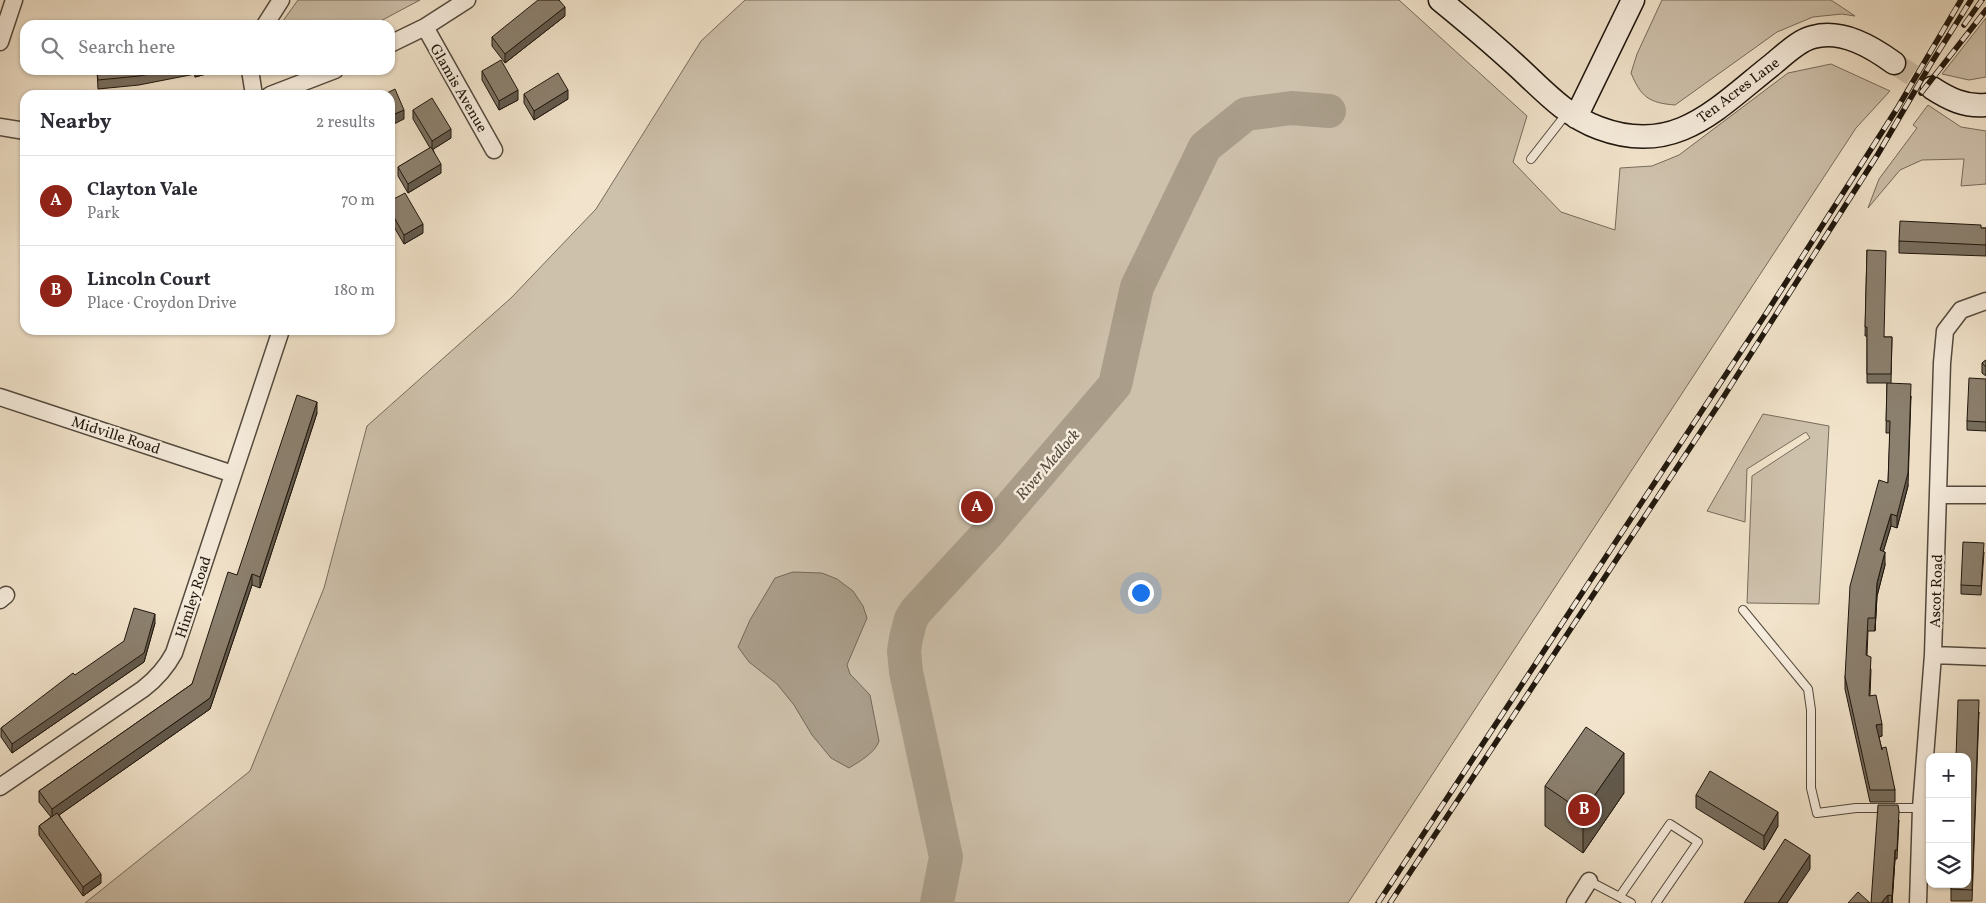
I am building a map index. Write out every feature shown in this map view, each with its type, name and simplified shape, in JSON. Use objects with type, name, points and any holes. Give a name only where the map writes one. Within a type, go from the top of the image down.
[{"type":"street","points":[[0,42],[14,0]]},
{"type":"street","points":[[268,20],[281,0]]},
{"type":"street","points":[[395,42],[425,27],[467,0]]},
{"type":"street","name":"Ten Acres Lane","points":[[1440,0],[1572,115],[1598,128],[1633,137],[1651,138],[1667,135],[1709,115],[1791,49],[1813,37],[1852,39],[1880,53],[1894,63]]},
{"type":"street","points":[[1572,115],[1633,0]]},
{"type":"street","name":"Glamis Avenue","points":[[425,27],[494,150]]},
{"type":"street","points":[[251,75],[253,90]]},
{"type":"street","points":[[283,90],[322,75]]},
{"type":"street","points":[[1932,88],[1957,102],[1976,106],[1986,105]]},
{"type":"street","points":[[0,127],[20,130]]},
{"type":"street","name":"Ascot Road","points":[[1918,903],[1921,808],[1934,655],[1942,363],[1945,331],[1962,310],[1986,301]]},
{"type":"street","name":"Himley Road","points":[[0,787],[143,689],[168,664],[174,653],[279,335]]},
{"type":"street","name":"Midville Road","points":[[0,397],[233,474]]},
{"type":"street","points":[[1939,495],[1986,495]]},
{"type":"street","points":[[1934,655],[1986,657]]},
{"type":"street","points":[[1575,903],[1589,880]]},
{"type":"lane","points":[[1531,159],[1572,115]]},
{"type":"lane","points":[[1743,610],[1808,689],[1812,710],[1811,788],[1817,813],[1856,808],[1921,808]]},
{"type":"lane","points":[[1620,896],[1670,824],[1698,842],[1656,903]]},
{"type":"lane","points":[[1589,880],[1631,903]]},
{"type":"shaded area","points":[[298,0],[420,0],[382,20],[284,20]]},
{"type":"shaded area","points":[[745,0],[1399,0],[1527,116],[1513,162],[1561,212],[1615,230],[1620,168],[1652,166],[1679,155],[1788,73],[1831,64],[1890,91],[1856,128],[1348,903],[85,903],[250,771],[324,588],[367,426],[511,298],[596,209],[701,41]]},
{"type":"shaded area","points":[[1662,0],[1831,0],[1855,16],[1842,14],[1813,17],[1777,32],[1675,105],[1659,103],[1647,97],[1638,88],[1631,73],[1637,54]]},
{"type":"shaded area","points":[[1986,18],[1986,77],[1969,80],[1942,74]]},
{"type":"shaded area","points":[[1928,105],[1961,127],[1986,131],[1986,184],[1961,186],[1964,159],[1922,160],[1900,170],[1868,208],[1879,179],[1917,128],[1913,125]]},
{"type":"shaded area","points":[[1763,414],[1829,426],[1819,604],[1747,603],[1752,476],[1810,438],[1806,432],[1747,469],[1745,522],[1707,511]]},
{"type":"shaded area","points":[[793,572],[822,573],[837,579],[853,591],[863,606],[867,618],[847,665],[850,674],[870,695],[879,741],[871,753],[849,768],[831,758],[812,735],[794,705],[777,684],[749,662],[738,647],[750,620],[775,578]]},
{"type":"building","points":[[538,0],[559,0],[565,7],[505,54],[492,37]]},
{"type":"building","points":[[501,60],[518,90],[499,101],[482,71]]},
{"type":"building","points":[[558,73],[568,90],[534,111],[524,94]]},
{"type":"building","points":[[98,75],[144,75],[139,76],[98,80]]},
{"type":"building","points":[[395,89],[404,110],[395,114],[395,90],[393,90]]},
{"type":"building","points":[[432,98],[451,129],[432,141],[413,110]]},
{"type":"building","points":[[431,147],[441,164],[408,184],[398,167]]},
{"type":"building","points":[[405,193],[423,224],[404,235],[395,219],[395,198]]},
{"type":"building","points":[[1900,221],[1981,225],[1981,228],[1986,228],[1986,245],[1899,241]]},
{"type":"building","points":[[1867,250],[1886,251],[1884,337],[1892,337],[1891,374],[1867,374],[1867,327],[1865,327]]},
{"type":"building","points":[[1969,378],[1986,379],[1986,422],[1967,421]]},
{"type":"building","points":[[1887,383],[1911,384],[1908,473],[1897,516],[1891,514],[1880,550],[1885,552],[1877,583],[1875,618],[1868,618],[1866,655],[1871,657],[1869,696],[1876,695],[1882,724],[1876,725],[1882,750],[1882,748],[1886,747],[1895,790],[1870,790],[1845,677],[1850,586],[1879,480],[1888,483],[1890,421],[1886,421]]},
{"type":"building","points":[[297,395],[317,402],[260,577],[252,574],[210,698],[52,809],[39,791],[192,684],[228,572],[237,575]]},
{"type":"building","points":[[1963,542],[1984,543],[1981,586],[1961,585]]},
{"type":"building","points":[[134,608],[155,614],[144,653],[12,744],[1,728],[73,673],[75,675],[124,641]]},
{"type":"building","points":[[1958,700],[1979,700],[1972,890],[1951,889],[1971,888],[1971,753],[1956,753]]},
{"type":"building","points":[[1586,727],[1624,753],[1583,812],[1545,786]]},
{"type":"building","points":[[1710,771],[1778,812],[1764,836],[1696,795]]},
{"type":"building","points":[[1878,805],[1898,805],[1897,850],[1895,850],[1892,896],[1888,895],[1881,903],[1871,903]]},
{"type":"building","points":[[57,813],[101,874],[83,887],[39,826]]},
{"type":"building","points":[[1785,839],[1810,855],[1778,903],[1744,903]]},
{"type":"building","points":[[1858,892],[1870,903],[1848,903]]},
{"type":"waterway","name":"River Medlock","points":[[937,903],[946,857],[906,672],[904,651],[911,619],[916,611],[989,532],[1115,385],[1137,287],[1205,147],[1246,114],[1291,108],[1329,111]]},
{"type":"tunnel","points":[[1894,63],[1932,88]]},
{"type":"railway","points":[[1378,903],[1767,312],[1898,107],[1961,0]]},
{"type":"railway","points":[[1390,903],[1719,404],[1878,154],[1971,0]]},
{"type":"railway","points":[[1964,25],[1982,0]]},
{"type":"railway","points":[[1921,93],[1986,10]]},
{"type":"place","name":"Clayton Vale","points":[[977,507]]},
{"type":"place","name":"Lincoln Court","points":[[1584,810]]}]
